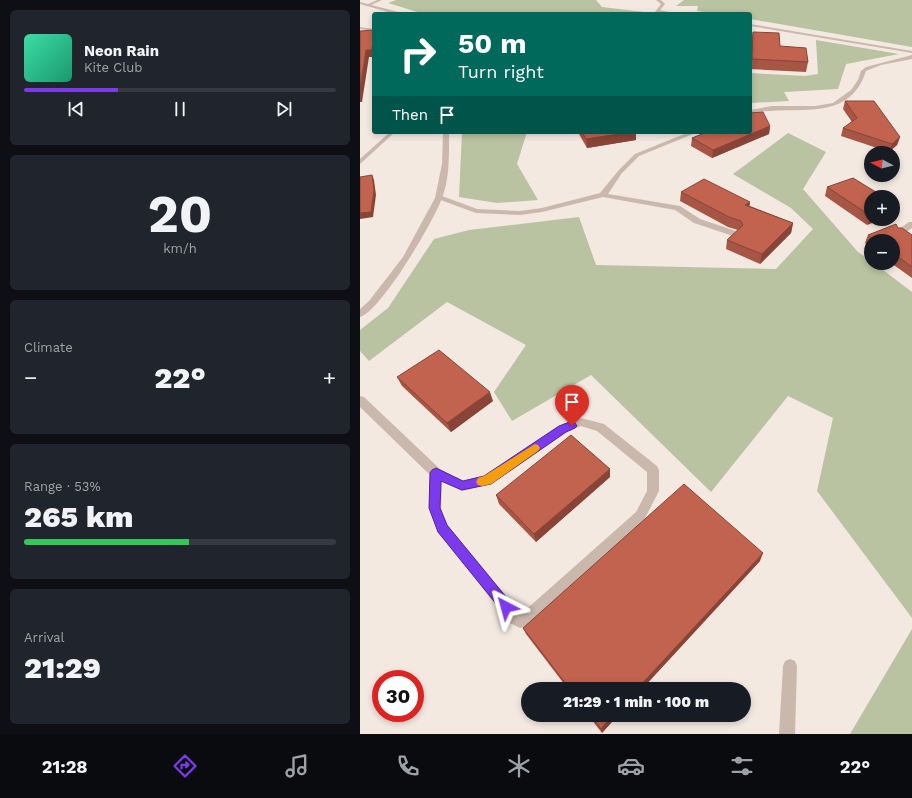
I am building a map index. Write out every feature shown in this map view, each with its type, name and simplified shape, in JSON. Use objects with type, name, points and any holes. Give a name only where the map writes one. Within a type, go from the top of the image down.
[{"type":"street","points":[[658,0],[663,4],[657,11],[663,12]]},
{"type":"street","points":[[360,3],[393,12]]},
{"type":"street","points":[[752,25],[912,52]]},
{"type":"street","points":[[752,111],[760,108],[786,106],[825,107],[837,103],[847,97],[859,82],[864,70],[867,68],[878,64],[912,58]]},
{"type":"street","points":[[360,314],[372,303],[407,258],[439,198],[445,164],[446,134]]},
{"type":"street","points":[[603,195],[620,172],[637,155],[690,134]]},
{"type":"street","points":[[439,198],[476,211],[520,213],[542,210],[603,195],[667,205],[677,208],[697,221],[736,234]]},
{"type":"street","points":[[899,233],[912,224]]},
{"type":"street","points":[[360,400],[436,473],[462,486],[487,480],[563,429],[581,422],[600,427],[653,470],[654,491],[640,516],[526,620],[520,621],[515,618],[442,528],[435,508],[436,473]]},
{"type":"street","points":[[788,734],[790,666]]},
{"type":"lane","points":[[368,5],[380,0]]},
{"type":"lane","points":[[360,28],[372,30]]},
{"type":"lane","points":[[360,162],[391,134]]},
{"type":"green space","points":[[396,0],[596,0],[602,7],[644,12],[417,12],[388,3]]},
{"type":"green space","points":[[684,0],[912,0],[912,47],[752,19],[752,12],[704,12],[697,11],[698,6],[676,6]]},
{"type":"green space","points":[[816,40],[899,54],[846,64],[838,89],[784,92],[789,101],[752,103],[752,73],[805,76],[818,74]]},
{"type":"green space","points":[[788,133],[826,152],[803,189],[858,252],[864,256],[864,270],[883,270],[912,292],[912,618],[817,491],[833,418],[788,396],[711,492],[591,375],[512,421],[494,392],[526,345],[447,302],[369,361],[360,351],[360,330],[388,308],[434,239],[469,230],[579,217],[596,265],[776,269],[813,229],[791,208],[733,174]]},
{"type":"green space","points":[[462,134],[526,134],[517,164],[538,200],[497,203],[459,197]]},
{"type":"green space","points":[[912,629],[912,734],[850,734]]},
{"type":"building","points":[[372,30],[372,50],[366,50],[360,88],[360,31]]},
{"type":"building","points":[[753,32],[779,33],[780,46],[806,48],[808,62],[752,59]]},
{"type":"building","points":[[845,101],[874,101],[900,137],[892,144],[843,128],[857,118]]},
{"type":"building","points":[[763,112],[770,126],[752,134],[752,113]]},
{"type":"building","points":[[583,134],[619,134],[586,139]]},
{"type":"building","points":[[702,134],[751,134],[713,150],[692,138]]},
{"type":"building","points":[[372,175],[374,190],[371,212],[360,213],[360,177]]},
{"type":"building","points":[[853,178],[873,190],[864,190],[864,211],[827,187]]},
{"type":"building","points":[[704,179],[750,202],[745,205],[793,223],[762,254],[727,240],[743,225],[741,221],[729,217],[681,192]]},
{"type":"building","points":[[891,226],[897,226],[898,228],[902,228],[912,235],[912,267],[900,258],[900,234],[871,234]]},
{"type":"building","points":[[439,350],[490,392],[447,423],[397,377]]},
{"type":"building","points":[[571,435],[610,469],[534,534],[496,495]]},
{"type":"building","points":[[684,484],[763,553],[643,682],[565,682],[523,628]]},
{"type":"building","points":[[596,722],[607,722],[601,729]]},
{"type":"slow traffic","points":[[482,482],[535,448]]},
{"type":"route","points":[[506,607],[442,528],[435,508],[436,473],[462,486],[487,480],[563,429],[572,426]]}]
